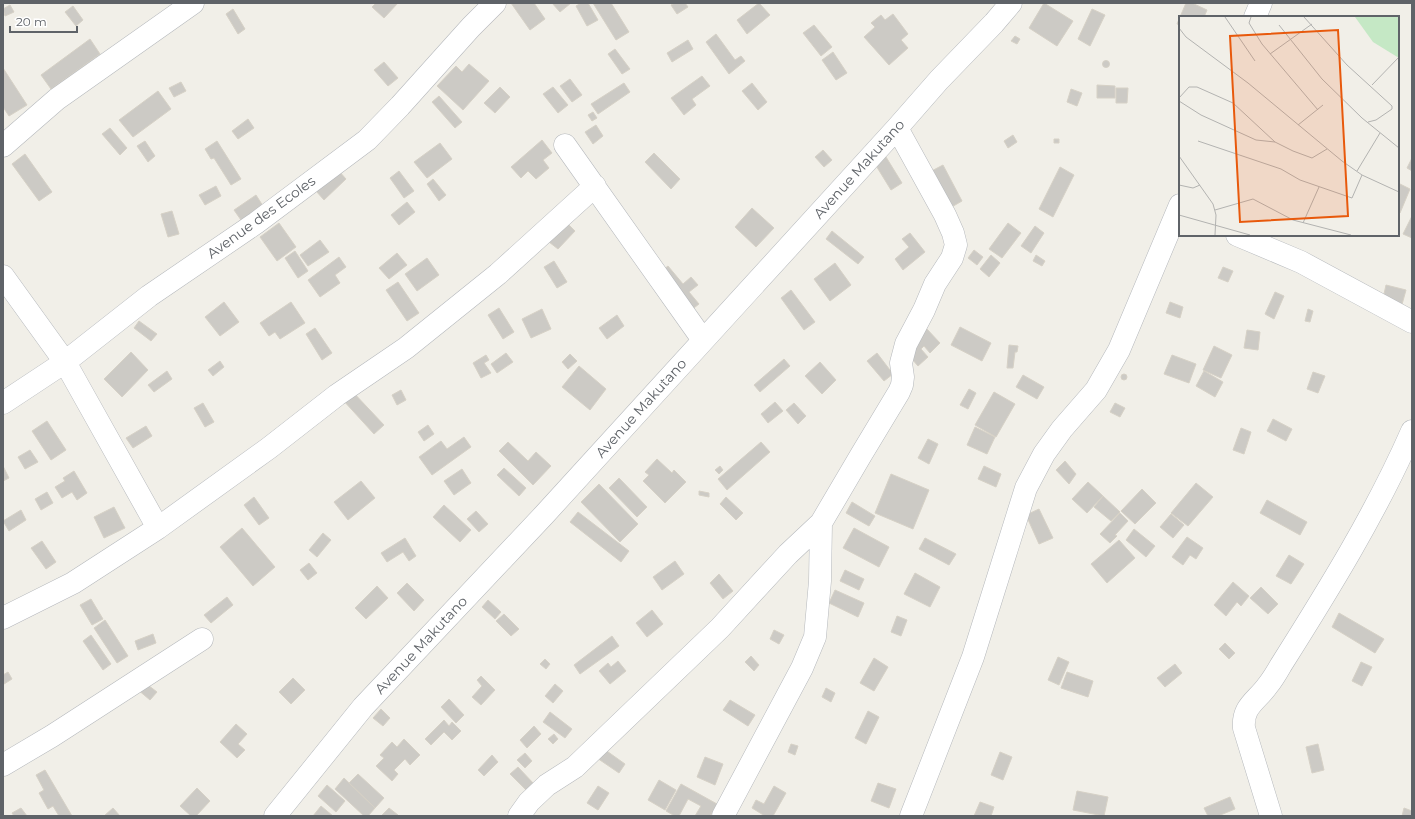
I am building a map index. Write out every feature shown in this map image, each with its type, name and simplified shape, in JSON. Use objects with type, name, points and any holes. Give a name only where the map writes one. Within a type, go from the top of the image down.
[{"type":"street","points":[[3,146],[57,98],[193,3]]},
{"type":"street","name":"Avenue des Ecoles","points":[[3,403],[65,362],[149,296],[256,223],[368,140],[471,27],[495,3]]},
{"type":"street","name":"Avenue Makutano","points":[[275,816],[363,706],[544,515],[939,80],[994,23],[1011,3]]},
{"type":"street","points":[[1255,16],[1261,3]]},
{"type":"street","points":[[519,816],[529,802],[547,785],[575,767],[720,628],[788,554],[821,523],[899,392],[903,378],[901,364],[906,344],[924,310],[935,284],[952,258],[956,246],[953,233],[945,215],[897,128]]},
{"type":"street","points":[[565,145],[703,340]]},
{"type":"street","points":[[3,618],[73,584],[158,528],[337,396],[406,348],[498,274],[595,186]]},
{"type":"street","points":[[911,816],[973,657],[1026,488],[1044,454],[1062,429],[1096,390],[1119,350],[1179,208]]},
{"type":"street","points":[[1240,236],[1301,262],[1412,322]]},
{"type":"street","points":[[3,276],[65,362],[158,528]]},
{"type":"street","points":[[1272,816],[1244,728],[1243,721],[1245,713],[1250,705],[1268,686],[1323,598],[1382,494],[1412,431]]},
{"type":"street","points":[[723,816],[802,668],[815,637],[820,581],[821,523]]},
{"type":"street","points":[[3,765],[52,736],[202,639]]},
{"type":"building","points":[[376,3],[398,3],[384,18],[372,7]]},
{"type":"building","points":[[511,3],[534,3],[545,19],[530,30]]},
{"type":"building","points":[[552,3],[571,3],[560,12]]},
{"type":"building","points":[[581,3],[588,3],[598,20],[587,26],[576,6]]},
{"type":"building","points":[[593,3],[611,3],[629,32],[616,40]]},
{"type":"building","points":[[675,3],[685,3],[688,7],[677,14],[671,5]]},
{"type":"building","points":[[759,3],[770,15],[747,34],[737,20]]},
{"type":"building","points":[[1044,3],[1073,21],[1057,46],[1029,28]]},
{"type":"building","points":[[1186,3],[1192,3],[1207,10],[1204,16],[1180,16]]},
{"type":"building","points":[[10,5],[14,12],[5,16],[3,9]]},
{"type":"building","points":[[73,6],[83,20],[76,26],[65,12]]},
{"type":"building","points":[[233,9],[245,29],[238,34],[226,14]]},
{"type":"building","points":[[1092,9],[1105,15],[1090,46],[1078,39]]},
{"type":"building","points":[[893,14],[908,34],[901,40],[908,48],[889,65],[864,37],[875,27],[871,23],[881,15],[885,20]]},
{"type":"building","points":[[814,25],[832,47],[821,56],[803,33]]},
{"type":"building","points":[[716,34],[735,60],[741,56],[745,61],[729,74],[706,42]]},
{"type":"building","points":[[1015,36],[1020,39],[1017,44],[1011,41]]},
{"type":"building","points":[[90,39],[100,54],[51,89],[41,75]]},
{"type":"building","points":[[688,40],[693,49],[672,62],[667,53]]},
{"type":"building","points":[[615,49],[630,69],[622,74],[608,54]]},
{"type":"building","points":[[833,52],[847,73],[836,80],[822,60]]},
{"type":"building","points":[[1106,60],[1110,64],[1106,68],[1102,64]]},
{"type":"building","points":[[384,62],[398,78],[388,86],[374,70]]},
{"type":"building","points":[[469,64],[489,81],[463,110],[437,86],[456,66],[462,72]]},
{"type":"building","points":[[3,68],[27,105],[9,116],[3,107]]},
{"type":"building","points":[[702,76],[710,86],[692,99],[696,105],[684,115],[671,98]]},
{"type":"building","points":[[570,79],[582,95],[572,102],[560,86]]},
{"type":"building","points":[[181,82],[186,91],[174,97],[169,88]]},
{"type":"building","points":[[624,83],[630,92],[598,114],[591,104]]},
{"type":"building","points":[[752,83],[767,102],[758,110],[742,91]]},
{"type":"building","points":[[1097,85],[1115,86],[1115,98],[1097,98]]},
{"type":"building","points":[[500,87],[510,97],[495,113],[484,103]]},
{"type":"building","points":[[553,87],[568,105],[558,113],[543,94]]},
{"type":"building","points":[[1116,88],[1128,88],[1127,103],[1116,103]]},
{"type":"building","points":[[1071,89],[1082,93],[1077,106],[1067,102]]},
{"type":"building","points":[[158,91],[171,109],[133,137],[119,120]]},
{"type":"building","points":[[439,96],[462,122],[455,128],[432,102]]},
{"type":"building","points":[[593,112],[597,118],[592,121],[588,115]]},
{"type":"building","points":[[248,119],[254,128],[238,139],[232,131]]},
{"type":"building","points":[[596,125],[603,136],[593,144],[585,132]]},
{"type":"building","points":[[110,128],[127,148],[120,155],[102,134]]},
{"type":"building","points":[[1013,135],[1017,142],[1008,148],[1004,141]]},
{"type":"building","points":[[1054,139],[1059,139],[1059,143],[1054,143]]},
{"type":"building","points":[[542,140],[552,153],[543,160],[549,168],[536,179],[528,171],[521,178],[511,167]]},
{"type":"building","points":[[145,141],[155,156],[148,162],[137,146]]},
{"type":"building","points":[[217,141],[241,179],[231,185],[214,158],[211,159],[205,149]]},
{"type":"building","points":[[440,143],[452,159],[427,178],[414,162]]},
{"type":"building","points":[[823,150],[832,160],[824,167],[815,157]]},
{"type":"building","points":[[654,153],[680,179],[671,189],[645,162]]},
{"type":"building","points":[[25,154],[52,192],[39,201],[12,164]]},
{"type":"building","points":[[886,157],[902,183],[891,190],[875,164]]},
{"type":"building","points":[[1412,158],[1412,171],[1407,168]]},
{"type":"building","points":[[943,165],[962,201],[943,212],[924,175]]},
{"type":"building","points":[[1060,167],[1074,175],[1053,217],[1039,209]]},
{"type":"building","points":[[338,170],[346,179],[324,200],[316,191]]},
{"type":"building","points":[[399,171],[414,191],[404,198],[390,178]]},
{"type":"building","points":[[433,179],[446,195],[439,201],[427,184]]},
{"type":"building","points":[[1399,184],[1410,189],[1399,212]]},
{"type":"building","points":[[216,186],[221,196],[205,205],[199,195]]},
{"type":"building","points":[[256,195],[263,206],[241,220],[234,210]]},
{"type":"building","points":[[407,202],[415,212],[399,225],[391,215]]},
{"type":"building","points":[[752,208],[774,228],[756,247],[735,227]]},
{"type":"building","points":[[172,211],[179,234],[168,237],[161,214]]},
{"type":"building","points":[[1412,216],[1412,238],[1403,234]]},
{"type":"building","points":[[566,222],[575,231],[558,249],[549,242]]},
{"type":"building","points":[[279,223],[296,247],[277,261],[260,237]]},
{"type":"building","points":[[1008,223],[1021,233],[1002,258],[989,249]]},
{"type":"building","points":[[1035,226],[1044,233],[1031,253],[1021,246]]},
{"type":"building","points":[[832,231],[864,257],[858,264],[826,239]]},
{"type":"building","points":[[910,233],[925,252],[903,270],[895,259],[909,247],[902,239]]},
{"type":"building","points":[[320,240],[329,252],[308,266],[300,255]]},
{"type":"building","points":[[974,250],[983,257],[977,265],[968,258]]},
{"type":"building","points":[[295,251],[308,271],[298,278],[285,258]]},
{"type":"building","points":[[397,253],[407,265],[389,279],[379,268]]},
{"type":"building","points":[[991,255],[1000,263],[989,277],[980,269]]},
{"type":"building","points":[[1036,255],[1045,261],[1042,266],[1033,261]]},
{"type":"building","points":[[339,257],[346,267],[335,275],[340,283],[320,297],[308,280]]},
{"type":"building","points":[[427,258],[439,275],[417,291],[405,274]]},
{"type":"building","points":[[554,261],[567,282],[557,288],[544,267]]},
{"type":"building","points":[[835,263],[851,285],[830,301],[814,279]]},
{"type":"building","points":[[668,266],[683,284],[691,277],[698,285],[689,292],[699,304],[690,311],[659,273]]},
{"type":"building","points":[[1223,267],[1233,271],[1228,282],[1218,278]]},
{"type":"building","points":[[398,282],[419,313],[407,321],[386,290]]},
{"type":"building","points":[[1386,285],[1406,290],[1401,308],[1382,303]]},
{"type":"building","points":[[791,290],[815,322],[804,330],[781,298]]},
{"type":"building","points":[[1275,292],[1284,296],[1274,319],[1265,314]]},
{"type":"building","points":[[224,302],[239,322],[220,336],[205,317]]},
{"type":"building","points":[[291,302],[305,323],[280,339],[275,332],[269,336],[260,323]]},
{"type":"building","points":[[1170,302],[1183,307],[1180,318],[1166,313]]},
{"type":"building","points":[[499,308],[514,332],[503,339],[488,315]]},
{"type":"building","points":[[542,309],[551,329],[531,338],[522,319]]},
{"type":"building","points":[[1308,309],[1313,311],[1310,322],[1305,321]]},
{"type":"building","points":[[617,315],[624,326],[607,339],[599,328]]},
{"type":"building","points":[[139,321],[157,334],[151,341],[134,328]]},
{"type":"building","points":[[960,327],[991,343],[982,361],[951,345]]},
{"type":"building","points":[[315,328],[332,353],[322,360],[306,334]]},
{"type":"building","points":[[926,328],[940,343],[930,353],[924,346],[921,349],[928,357],[918,366],[905,351]]},
{"type":"building","points":[[1247,330],[1260,332],[1258,350],[1244,348]]},
{"type":"building","points":[[1009,345],[1018,346],[1017,352],[1015,352],[1013,368],[1007,368]]},
{"type":"building","points":[[1214,346],[1232,355],[1221,378],[1203,370]]},
{"type":"building","points":[[131,352],[148,370],[122,397],[104,379]]},
{"type":"building","points":[[506,353],[513,362],[497,373],[491,364]]},
{"type":"building","points":[[877,353],[893,374],[884,381],[867,361]]},
{"type":"building","points":[[570,354],[577,361],[568,369],[562,362]]},
{"type":"building","points":[[486,355],[489,360],[484,363],[491,373],[481,378],[473,363]]},
{"type":"building","points":[[1172,355],[1196,364],[1189,383],[1164,374]]},
{"type":"building","points":[[784,359],[790,366],[760,392],[754,385]]},
{"type":"building","points":[[220,361],[224,367],[213,376],[208,370]]},
{"type":"building","points":[[820,362],[836,380],[822,394],[805,376]]},
{"type":"building","points":[[579,366],[606,389],[590,410],[562,387]]},
{"type":"building","points":[[167,371],[172,379],[154,392],[148,385]]},
{"type":"building","points":[[1204,371],[1223,382],[1215,397],[1196,386]]},
{"type":"building","points":[[1313,372],[1325,376],[1318,393],[1307,389]]},
{"type":"building","points":[[1124,374],[1127,377],[1124,380],[1121,377]]},
{"type":"building","points":[[1023,375],[1044,387],[1037,399],[1016,387]]},
{"type":"building","points":[[969,389],[976,393],[968,409],[960,405]]},
{"type":"building","points":[[351,390],[384,425],[374,434],[342,399]]},
{"type":"building","points":[[401,390],[406,400],[397,405],[392,395]]},
{"type":"building","points":[[994,392],[1015,404],[996,437],[975,425]]},
{"type":"building","points":[[775,402],[783,411],[768,423],[761,414]]},
{"type":"building","points":[[203,403],[214,422],[205,427],[194,408]]},
{"type":"building","points":[[794,403],[806,416],[798,424],[786,410]]},
{"type":"building","points":[[1115,403],[1125,408],[1120,417],[1110,412]]},
{"type":"building","points":[[1273,419],[1292,429],[1286,441],[1267,431]]},
{"type":"building","points":[[47,421],[66,450],[51,460],[32,431]]},
{"type":"building","points":[[428,425],[434,434],[424,441],[418,432]]},
{"type":"building","points":[[146,426],[152,436],[133,448],[126,438]]},
{"type":"building","points":[[975,427],[995,437],[987,454],[967,445]]},
{"type":"building","points":[[1241,428],[1251,432],[1244,454],[1233,450]]},
{"type":"building","points":[[464,437],[471,447],[432,475],[419,457],[441,441],[447,449]]},
{"type":"building","points":[[928,439],[938,444],[929,464],[918,458]]},
{"type":"building","points":[[508,442],[528,461],[536,452],[551,466],[533,485],[499,451]]},
{"type":"building","points":[[761,442],[770,452],[727,490],[718,479]]},
{"type":"building","points":[[30,450],[38,462],[25,469],[18,457]]},
{"type":"building","points":[[657,459],[672,473],[674,470],[686,482],[665,503],[643,481],[649,475],[645,472]]},
{"type":"building","points":[[1065,461],[1076,474],[1069,484],[1056,470]]},
{"type":"building","points":[[3,466],[9,478],[3,481]]},
{"type":"building","points":[[720,466],[723,470],[719,474],[715,470]]},
{"type":"building","points":[[984,466],[1001,474],[996,487],[978,479]]},
{"type":"building","points":[[504,468],[526,488],[519,496],[497,475]]},
{"type":"building","points":[[462,469],[471,483],[454,495],[444,481]]},
{"type":"building","points":[[74,471],[87,493],[77,500],[72,492],[62,498],[55,487],[65,481],[63,478]]},
{"type":"building","points":[[891,474],[929,490],[913,529],[875,513]]},
{"type":"building","points":[[619,478],[647,507],[637,517],[609,488]]},
{"type":"building","points":[[361,481],[375,498],[348,520],[334,502]]},
{"type":"building","points":[[1088,482],[1103,496],[1087,513],[1072,499]]},
{"type":"building","points":[[1196,483],[1213,497],[1188,526],[1171,513]]},
{"type":"building","points":[[599,484],[638,524],[620,542],[581,502]]},
{"type":"building","points":[[1142,489],[1156,503],[1135,524],[1121,511]]},
{"type":"building","points":[[699,491],[709,493],[709,497],[699,495]]},
{"type":"building","points":[[47,492],[53,503],[41,510],[35,499]]},
{"type":"building","points":[[1103,496],[1120,512],[1111,521],[1094,507]]},
{"type":"building","points":[[254,497],[269,518],[259,525],[244,505]]},
{"type":"building","points":[[726,497],[743,513],[736,520],[720,504]]},
{"type":"building","points":[[1267,500],[1307,522],[1300,535],[1260,513]]},
{"type":"building","points":[[852,502],[875,516],[869,526],[846,513]]},
{"type":"building","points":[[444,505],[471,530],[460,542],[433,517]]},
{"type":"building","points":[[114,507],[125,528],[104,538],[94,517]]},
{"type":"building","points":[[1039,509],[1053,538],[1039,544],[1026,515]]},
{"type":"building","points":[[21,510],[26,520],[9,531],[3,521]]},
{"type":"building","points":[[476,511],[488,524],[479,532],[467,519]]},
{"type":"building","points":[[578,512],[629,551],[621,562],[570,522]]},
{"type":"building","points":[[1120,513],[1128,521],[1110,543],[1100,534]]},
{"type":"building","points":[[1171,514],[1184,525],[1173,538],[1160,527]]},
{"type":"building","points":[[242,528],[275,567],[253,586],[220,547]]},
{"type":"building","points":[[854,528],[889,547],[879,567],[843,548]]},
{"type":"building","points":[[1134,529],[1155,546],[1146,557],[1126,540]]},
{"type":"building","points":[[323,533],[331,540],[317,557],[309,550]]},
{"type":"building","points":[[1187,537],[1203,548],[1196,559],[1190,555],[1183,565],[1172,557]]},
{"type":"building","points":[[405,538],[416,556],[409,561],[403,552],[387,562],[381,553]]},
{"type":"building","points":[[925,538],[956,554],[949,565],[919,549]]},
{"type":"building","points":[[1119,540],[1135,558],[1107,583],[1091,564]]},
{"type":"building","points":[[42,541],[56,562],[46,569],[31,548]]},
{"type":"building","points":[[1289,555],[1304,564],[1291,584],[1276,576]]},
{"type":"building","points":[[675,561],[684,574],[662,590],[653,577]]},
{"type":"building","points":[[309,563],[317,573],[308,580],[300,570]]},
{"type":"building","points":[[845,570],[864,579],[859,590],[840,581]]},
{"type":"building","points":[[915,573],[940,587],[930,607],[904,594]]},
{"type":"building","points":[[719,574],[733,591],[723,599],[710,583]]},
{"type":"building","points":[[1233,582],[1249,596],[1241,606],[1237,602],[1226,616],[1214,605]]},
{"type":"building","points":[[407,583],[424,600],[414,611],[397,593]]},
{"type":"building","points":[[377,586],[388,598],[366,619],[355,608]]},
{"type":"building","points":[[1261,587],[1278,604],[1268,614],[1250,598]]},
{"type":"building","points":[[835,590],[864,603],[858,617],[829,603]]},
{"type":"building","points":[[227,597],[233,605],[211,623],[204,615]]},
{"type":"building","points":[[91,599],[103,619],[92,625],[80,605]]},
{"type":"building","points":[[488,600],[501,612],[495,619],[482,607]]},
{"type":"building","points":[[652,610],[663,624],[647,637],[636,623]]},
{"type":"building","points":[[1339,613],[1384,639],[1375,653],[1332,627]]},
{"type":"building","points":[[504,614],[519,629],[511,636],[496,621]]},
{"type":"building","points":[[897,616],[907,620],[901,636],[891,632]]},
{"type":"building","points":[[105,620],[128,656],[117,663],[94,628]]},
{"type":"building","points":[[774,630],[784,635],[779,644],[770,639]]},
{"type":"building","points":[[153,634],[156,643],[138,650],[135,641]]},
{"type":"building","points":[[91,635],[111,664],[103,670],[83,641]]},
{"type":"building","points":[[612,636],[619,646],[580,674],[574,665]]},
{"type":"building","points":[[1225,643],[1235,653],[1229,659],[1219,649]]},
{"type":"building","points":[[751,656],[759,665],[754,671],[745,662]]},
{"type":"building","points":[[1058,657],[1069,662],[1059,685],[1048,680]]},
{"type":"building","points":[[874,658],[888,667],[874,691],[860,683]]},
{"type":"building","points":[[545,659],[550,664],[546,669],[540,664]]},
{"type":"building","points":[[618,661],[626,671],[610,684],[599,671],[608,663],[611,667]]},
{"type":"building","points":[[1361,662],[1372,667],[1362,686],[1352,681]]},
{"type":"building","points":[[1175,664],[1182,673],[1165,687],[1157,678]]},
{"type":"building","points":[[8,672],[12,679],[4,684],[3,675]]},
{"type":"building","points":[[1067,672],[1093,681],[1088,697],[1061,688]]},
{"type":"building","points":[[481,676],[495,690],[481,705],[472,697],[482,686],[477,680]]},
{"type":"building","points":[[293,678],[305,690],[291,704],[279,692]]},
{"type":"building","points":[[144,682],[157,692],[150,700],[137,689]]},
{"type":"building","points":[[555,684],[563,691],[553,703],[545,696]]},
{"type":"building","points":[[826,688],[835,693],[831,702],[822,697]]},
{"type":"building","points":[[449,699],[464,715],[456,723],[441,707]]},
{"type":"building","points":[[730,700],[755,715],[748,726],[723,710]]},
{"type":"building","points":[[381,709],[390,718],[383,726],[373,718]]},
{"type":"building","points":[[868,711],[879,717],[866,744],[855,738]]},
{"type":"building","points":[[550,712],[572,729],[565,738],[543,722]]},
{"type":"building","points":[[444,720],[449,726],[452,722],[461,731],[452,740],[444,732],[431,745],[425,739]]},
{"type":"building","points":[[236,724],[247,734],[238,744],[245,750],[237,758],[220,742]]},
{"type":"building","points":[[534,726],[541,734],[527,748],[520,740]]},
{"type":"building","points":[[554,734],[558,739],[553,744],[548,739]]},
{"type":"building","points":[[404,739],[420,755],[410,765],[405,759],[394,770],[398,774],[392,781],[376,766],[384,758],[380,755],[392,742],[397,747]]},
{"type":"building","points":[[791,744],[798,746],[795,755],[788,752]]},
{"type":"building","points":[[1318,744],[1324,770],[1312,773],[1306,747]]},
{"type":"building","points":[[604,749],[625,764],[619,773],[597,758]]},
{"type":"building","points":[[1000,752],[1012,757],[1003,780],[991,775]]},
{"type":"building","points":[[525,753],[532,761],[525,768],[517,760]]},
{"type":"building","points":[[492,755],[498,762],[484,776],[478,770]]},
{"type":"building","points":[[705,757],[723,764],[715,785],[697,777]]},
{"type":"building","points":[[518,767],[534,784],[527,791],[510,774]]},
{"type":"building","points":[[45,770],[72,816],[59,816],[53,806],[48,809],[39,793],[44,790],[36,775]]},
{"type":"building","points":[[358,774],[384,798],[375,808],[349,783]]},
{"type":"building","points":[[344,778],[375,808],[368,816],[364,816],[335,789]]},
{"type":"building","points":[[659,780],[676,790],[665,810],[648,800]]},
{"type":"building","points":[[878,783],[896,789],[889,808],[871,801]]},
{"type":"building","points":[[681,784],[717,804],[710,816],[695,816],[701,806],[688,799],[679,816],[675,816],[666,811]]},
{"type":"building","points":[[327,785],[345,801],[336,812],[318,796]]},
{"type":"building","points":[[598,786],[609,793],[598,810],[587,803]]},
{"type":"building","points":[[774,786],[786,793],[773,816],[765,816],[752,808],[756,800],[764,804]]},
{"type":"building","points":[[197,788],[210,801],[196,816],[191,816],[180,806]]},
{"type":"building","points":[[1077,791],[1108,797],[1104,816],[1073,810]]},
{"type":"building","points":[[1230,797],[1235,809],[1218,816],[1208,816],[1204,808]]},
{"type":"building","points":[[980,802],[994,807],[991,816],[974,816]]},
{"type":"building","points":[[321,806],[333,816],[313,816]]},
{"type":"building","points":[[21,808],[27,816],[14,816],[12,813]]},
{"type":"building","points":[[113,808],[120,816],[104,816]]},
{"type":"building","points":[[389,808],[398,815],[381,816]]},
{"type":"building","points":[[1404,808],[1412,811],[1412,816],[1402,816]]}]
